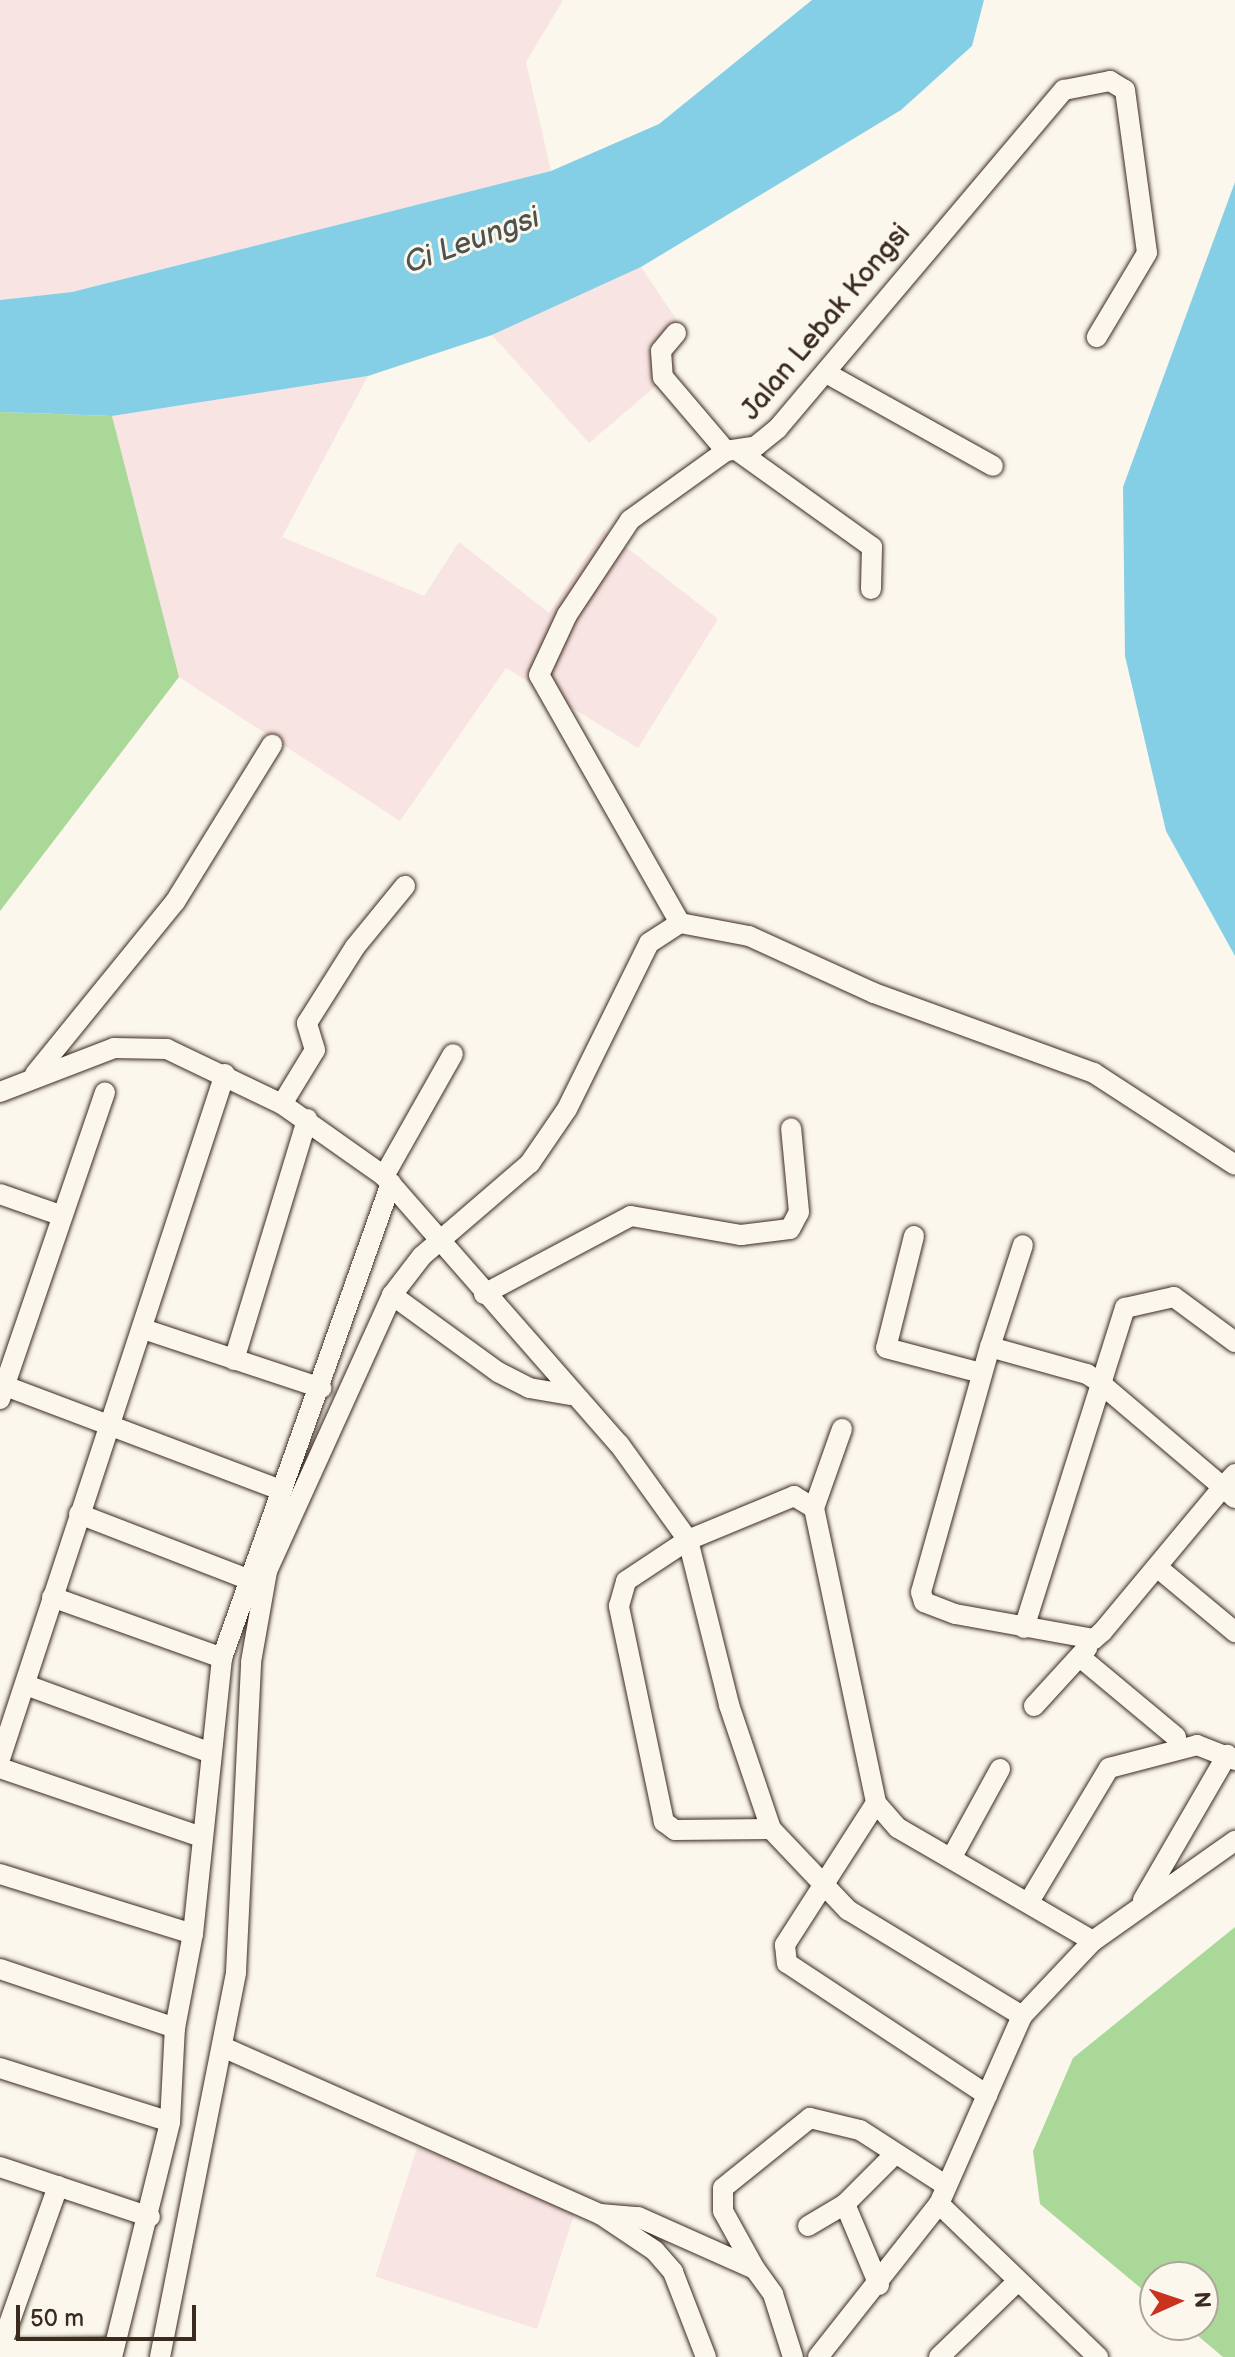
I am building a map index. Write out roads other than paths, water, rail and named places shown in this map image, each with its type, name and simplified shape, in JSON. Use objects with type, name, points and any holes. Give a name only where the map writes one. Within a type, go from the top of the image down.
[{"type":"street","name":"Jalan Lebak Kongsi","points":[[680,923],[559,722],[539,666],[630,520],[732,451],[778,428],[1064,90],[1110,81],[1125,90],[1147,253],[1097,337]]},
{"type":"street","points":[[676,333],[661,351],[663,377],[732,451],[872,547],[871,589]]},
{"type":"street","points":[[826,373],[993,466]]},
{"type":"street","points":[[35,1074],[175,902],[272,745]]},
{"type":"street","points":[[282,1104],[315,1050],[307,1023],[355,947],[405,886]]},
{"type":"street","points":[[160,2357],[225,2048],[240,1917],[255,1623],[306,1472],[392,1295],[441,1239],[530,1163],[567,1109],[649,943],[680,923],[749,936],[874,993],[1048,1051],[1126,1089],[1235,1165]]},
{"type":"street","points":[[0,1092],[35,1074],[136,1044],[225,1074],[282,1104],[387,1179],[441,1239],[688,1540],[729,1705],[771,1829],[848,1910],[1022,2016]]},
{"type":"street","points":[[58,2186],[0,2350],[113,2352],[150,2217],[170,2122],[175,2028],[193,1934],[208,1752],[222,1658],[245,1578],[321,1388],[387,1179],[453,1054]]},
{"type":"street","points":[[0,1759],[225,1074]]},
{"type":"street","points":[[105,1093],[1,1389],[110,1424],[280,1490]]},
{"type":"street","points":[[234,1360],[307,1119]]},
{"type":"street","points":[[484,1294],[631,1216],[741,1235],[790,1229],[799,1212],[791,1128]]},
{"type":"street","points":[[0,1194],[60,1215]]},
{"type":"street","points":[[914,1236],[886,1348],[981,1373]]},
{"type":"street","points":[[1023,1245],[981,1373],[921,1592],[935,1608],[1024,1628],[1094,1639]]},
{"type":"street","points":[[392,1295],[498,1372],[529,1388],[571,1395]]},
{"type":"street","points":[[1024,1628],[1099,1382],[1125,1308],[1146,1300],[1191,1304],[1235,1342]]},
{"type":"street","points":[[143,1329],[321,1388]]},
{"type":"street","points":[[990,1347],[1099,1382],[1231,1486],[1034,1706]]},
{"type":"street","points":[[842,1429],[814,1508],[876,1803],[898,1828],[953,1855],[1093,1941]]},
{"type":"street","points":[[771,1829],[675,1830],[659,1806],[619,1606],[626,1581],[688,1540],[794,1496],[814,1508]]},
{"type":"street","points":[[79,1514],[245,1578]]},
{"type":"street","points":[[1157,1567],[1235,1632]]},
{"type":"street","points":[[52,1597],[222,1658]]},
{"type":"street","points":[[1080,1657],[1176,1737]]},
{"type":"street","points":[[26,1685],[208,1752]]},
{"type":"street","points":[[1030,1900],[1109,1768],[1179,1747],[1231,1758],[1142,1903]]},
{"type":"street","points":[[0,1768],[201,1837]]},
{"type":"street","points":[[953,1855],[1000,1769]]},
{"type":"street","points":[[876,1803],[785,1945],[793,1970],[987,2095]]},
{"type":"street","points":[[818,2357],[879,2285],[943,2195],[1022,2016],[1093,1941],[1142,1903],[1235,1841]]},
{"type":"street","points":[[0,1874],[193,1934]]},
{"type":"street","points":[[0,1969],[175,2028]]},
{"type":"street","points":[[225,2048],[600,2214],[655,2251],[673,2272],[706,2357]]},
{"type":"street","points":[[0,2068],[170,2122]]},
{"type":"street","points":[[793,2357],[773,2294],[755,2269],[723,2211],[728,2182],[821,2116],[895,2154],[943,2195],[1017,2282],[1088,2354]]},
{"type":"street","points":[[808,2226],[845,2204],[895,2154]]},
{"type":"street","points":[[0,2167],[150,2217]]},
{"type":"street","points":[[845,2204],[879,2285]]},
{"type":"street","points":[[600,2214],[638,2217],[755,2269]]},
{"type":"street","points":[[939,2357],[1017,2282]]},
{"type":"water","name":"Ci Leungsi","points":[[812,0],[984,0],[972,46],[901,110],[641,267],[492,335],[368,376],[112,416],[0,412],[0,300],[72,292],[551,171],[659,124]]},
{"type":"water","points":[[1235,182],[1235,956],[1166,831],[1125,656],[1123,487]]}]
